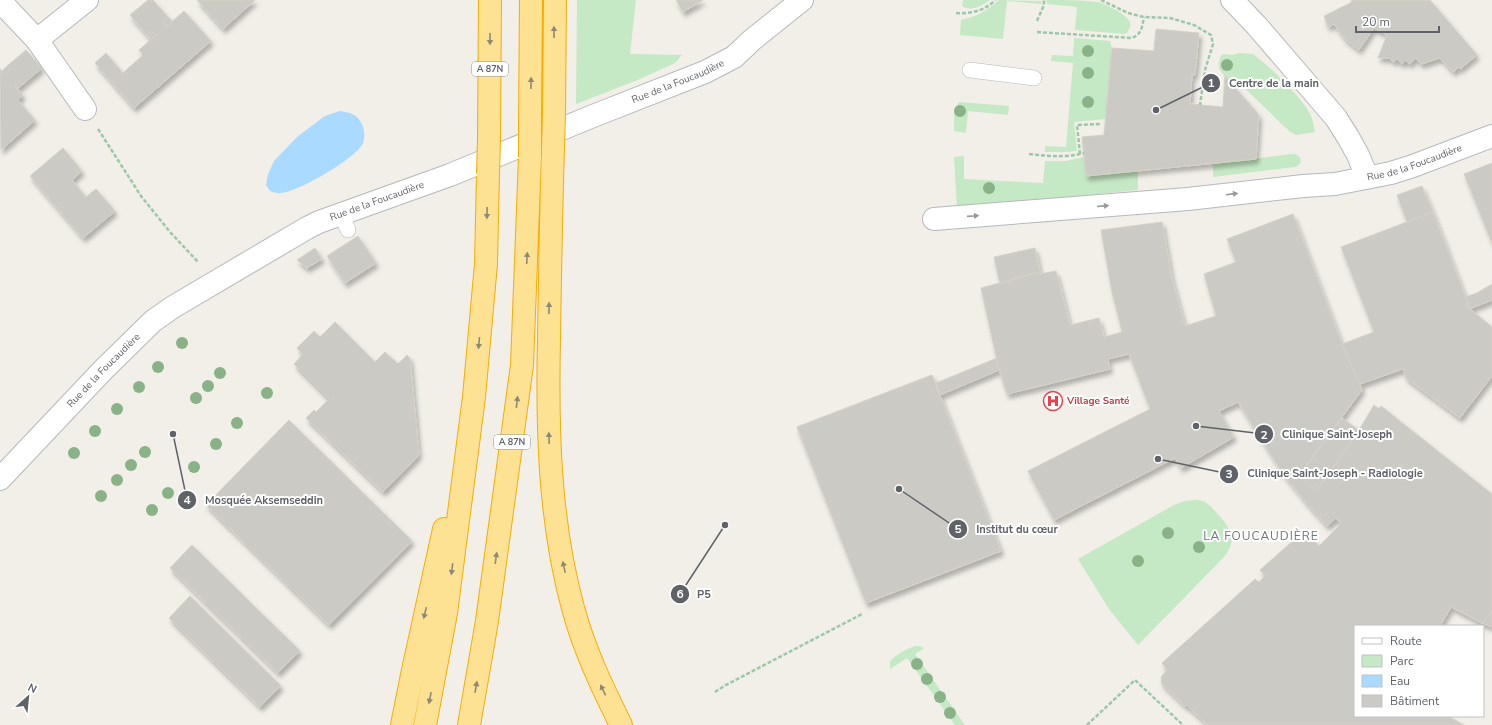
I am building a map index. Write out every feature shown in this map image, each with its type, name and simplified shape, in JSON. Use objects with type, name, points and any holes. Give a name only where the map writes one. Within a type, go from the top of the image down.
[{"type":"highway","name":"A 87N","points":[[425,725],[446,614],[474,397],[486,264],[490,0]]},
{"type":"highway","name":"A 87N","points":[[469,725],[488,614],[522,365],[530,157],[532,0]]},
{"type":"highway","points":[[555,0],[548,390],[552,498],[561,555],[572,608],[592,665],[621,725]]},
{"type":"highway","points":[[402,725],[474,397]]},
{"type":"street","points":[[37,40],[87,0]]},
{"type":"street","name":"Rue de la Foucaudière","points":[[0,479],[103,370],[153,321],[173,307],[307,228],[344,222],[450,174],[705,72],[734,57],[752,40],[802,0]]},
{"type":"street","name":"Rue de la Foucaudière","points":[[1232,0],[1257,26],[1336,118],[1352,143],[1367,177],[1391,173],[1413,166],[1492,136]]},
{"type":"street","points":[[0,1],[37,40],[85,109]]},
{"type":"street","points":[[934,220],[1188,199],[1302,186],[1335,184],[1367,177]]},
{"type":"lane","points":[[970,70],[1034,78]]},
{"type":"path","points":[[956,13],[968,14],[980,10],[995,0]]},
{"type":"path","points":[[1038,21],[1044,5],[1044,0]]},
{"type":"path","points":[[1101,0],[1128,13],[1144,17],[1170,18],[1194,25],[1211,35],[1213,44],[1205,70],[1200,105]]},
{"type":"path","points":[[1037,32],[1132,38],[1137,36],[1140,32],[1144,17]]},
{"type":"path","points":[[85,109],[141,196],[170,232],[200,265]]},
{"type":"path","points":[[1080,154],[1077,125],[1100,124]]},
{"type":"path","points":[[1029,154],[1067,156],[1084,153]]},
{"type":"path","points":[[715,692],[862,614]]},
{"type":"path","points":[[1087,725],[1135,680],[1183,725]]},
{"type":"green space","points":[[577,0],[636,0],[630,54],[682,55],[675,63],[640,79],[576,104]]},
{"type":"green space","points":[[963,0],[990,0],[980,6],[965,8],[962,6]]},
{"type":"green space","points":[[999,0],[1042,1],[1041,4],[1007,1],[1003,39],[960,35],[961,20],[981,13]]},
{"type":"green space","points":[[1047,0],[1078,0],[1097,2],[1116,10],[1125,16],[1129,20],[1130,27],[1126,34],[1075,30],[1077,7],[1048,4],[1046,2]]},
{"type":"green space","points":[[1074,38],[1110,41],[1112,48],[1105,119],[1074,122],[1077,151],[1045,152],[1045,146],[1066,147],[1073,63],[1051,61],[1052,55],[1073,56]]},
{"type":"green space","points":[[1241,53],[1253,54],[1277,74],[1294,92],[1311,116],[1315,132],[1296,135],[1289,131],[1232,76],[1229,81],[1219,66],[1222,54],[1232,55]]},
{"type":"green space","points":[[959,102],[1009,106],[1008,115],[968,111],[966,133],[954,131],[954,110]]},
{"type":"green space","points":[[1291,154],[1298,155],[1301,159],[1299,165],[1295,167],[1213,177],[1213,164]]},
{"type":"green space","points":[[964,156],[964,179],[1043,183],[1045,161],[1066,161],[1084,157],[1086,176],[1138,171],[1138,190],[957,208],[954,157]]},
{"type":"green space","points":[[1185,501],[1202,501],[1207,504],[1225,523],[1231,534],[1230,547],[1224,557],[1138,645],[1109,609],[1078,559],[1174,505]]},
{"type":"green space","points":[[915,646],[924,648],[915,654],[965,725],[955,725],[907,658],[890,669],[890,661],[893,658]]},
{"type":"water","points":[[340,111],[356,116],[363,126],[364,139],[363,143],[358,149],[338,166],[311,182],[287,192],[276,193],[270,191],[266,185],[268,174],[274,161],[297,137],[325,116]]},
{"type":"building","points":[[148,0],[153,0],[168,17],[163,21],[167,26],[184,11],[211,41],[134,108],[95,63],[106,53],[123,73],[143,55],[139,50],[156,35],[152,31],[147,35],[130,15]]},
{"type":"building","points":[[197,0],[255,0],[223,29]]},
{"type":"building","points":[[676,0],[703,0],[683,12]]},
{"type":"building","points":[[1351,0],[1430,0],[1477,55],[1460,69],[1459,67],[1453,72],[1440,58],[1421,64],[1416,58],[1409,64],[1406,60],[1402,64],[1397,59],[1394,62],[1389,58],[1378,58],[1387,35],[1374,28],[1359,50],[1346,40],[1334,24],[1328,27],[1324,16],[1352,2]]},
{"type":"building","points":[[168,17],[172,21],[167,26],[163,21]]},
{"type":"building","points":[[1156,29],[1199,33],[1195,75],[1192,75],[1190,104],[1223,107],[1225,76],[1259,115],[1256,159],[1086,176],[1082,137],[1104,135],[1112,48],[1154,51]]},
{"type":"building","points":[[152,31],[156,35],[151,40],[147,35]]},
{"type":"building","points":[[26,50],[42,68],[23,84],[20,81],[14,85],[23,95],[18,100],[35,120],[1,150],[0,69],[5,75],[11,70],[7,66]]},
{"type":"building","points":[[7,66],[11,70],[5,75],[2,71]]},
{"type":"building","points":[[20,81],[23,84],[17,89],[14,85]]},
{"type":"building","points":[[63,148],[82,171],[72,180],[86,197],[96,189],[115,211],[83,238],[30,176]]},
{"type":"building","points":[[1492,163],[1492,243],[1464,174]]},
{"type":"building","points":[[1422,186],[1433,212],[1407,222],[1397,195]]},
{"type":"building","points":[[1433,212],[1470,309],[1492,327],[1492,376],[1460,418],[1406,378],[1403,369],[1360,384],[1362,390],[1342,344],[1374,332],[1341,247]]},
{"type":"building","points":[[1293,214],[1342,344],[1362,390],[1300,474],[1316,492],[1359,430],[1374,405],[1379,409],[1381,406],[1492,494],[1492,611],[1482,623],[1451,607],[1441,625],[1354,625],[1354,717],[1450,717],[1464,725],[1208,725],[1162,684],[1161,677],[1167,670],[1162,663],[1255,579],[1259,582],[1265,576],[1260,570],[1305,530],[1319,546],[1341,524],[1336,518],[1327,526],[1309,506],[1283,474],[1238,402],[1219,411],[1234,437],[1181,468],[1175,458],[1054,520],[1028,471],[1150,409],[1129,354],[1108,359],[1110,369],[1007,394],[999,370],[981,288],[1040,272],[1040,274],[1056,271],[1070,325],[1099,318],[1104,337],[1122,332],[1112,292],[1101,230],[1162,222],[1172,279],[1185,326],[1216,316],[1204,274],[1236,262],[1227,239]]},
{"type":"building","points":[[358,236],[376,263],[345,283],[327,256]]},
{"type":"building","points":[[315,248],[322,259],[307,268],[297,260]]},
{"type":"building","points":[[1035,248],[1040,272],[1011,279],[1011,281],[1000,284],[994,257]]},
{"type":"building","points":[[1492,284],[1492,300],[1469,309],[1465,297],[1477,293]]},
{"type":"building","points":[[335,322],[375,362],[385,352],[398,364],[407,355],[410,358],[419,455],[383,492],[306,418],[314,410],[316,412],[329,399],[294,364],[303,354],[297,348],[314,331],[320,337]]},
{"type":"building","points":[[997,358],[999,370],[940,395],[936,383]]},
{"type":"building","points":[[932,375],[1001,551],[866,603],[797,427]]},
{"type":"building","points":[[932,375],[1001,551],[866,603],[797,427]]},
{"type":"building","points":[[1342,418],[1359,430],[1316,492],[1300,474]]},
{"type":"building","points":[[289,420],[412,541],[329,625],[206,505]]},
{"type":"building","points":[[192,545],[300,651],[278,673],[170,568]]},
{"type":"building","points":[[190,596],[281,686],[260,707],[169,618]]},
{"type":"building","points":[[1492,611],[1492,627],[1482,623]]},
{"type":"place","name":"Centre de la main","points":[[1156,110]]},
{"type":"place","name":"Village Santé","points":[[1053,401]]},
{"type":"place","name":"Clinique Saint-Joseph","points":[[1196,426]]},
{"type":"place","name":"Mosquée Aksemseddin","points":[[173,434]]},
{"type":"place","name":"Clinique Saint-Joseph - Radiologie","points":[[1158,459]]},
{"type":"place","name":"Institut du cœur","points":[[899,489]]},
{"type":"place","name":"P5","points":[[725,525]]},
{"type":"district","name":"LA FOUCAUDIÈRE","points":[[1261,536]]}]
